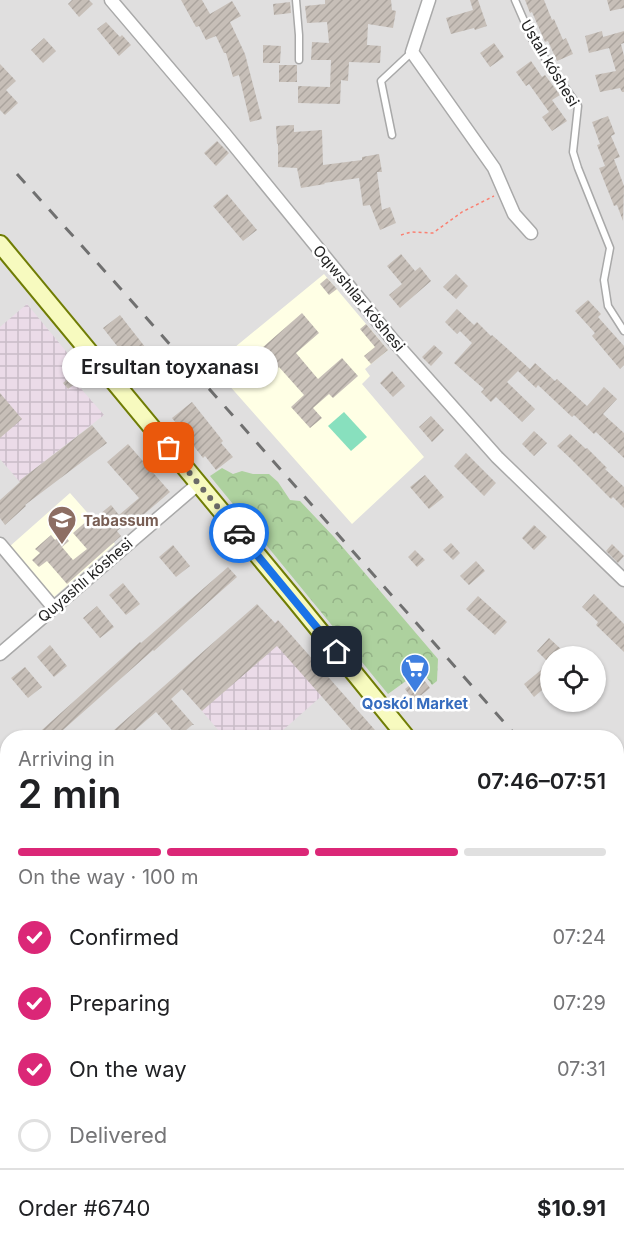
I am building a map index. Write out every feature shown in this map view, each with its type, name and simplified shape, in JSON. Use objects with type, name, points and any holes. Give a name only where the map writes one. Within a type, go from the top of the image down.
[{"type":"main road","points":[[0,244],[400,730]]},
{"type":"street","name":"Oqıwshılar kóshesi","points":[[111,0],[392,339],[497,457],[624,580]]},
{"type":"street","points":[[429,0],[412,52],[495,168],[514,214],[531,233]]},
{"type":"street","name":"Quyashlı kóshesi","points":[[0,654],[198,484]]},
{"type":"street","points":[[0,544],[53,607]]},
{"type":"lane","points":[[296,0],[299,60]]},
{"type":"lane","name":"Ustalı kóshesi","points":[[515,0],[532,39],[578,106],[573,152],[610,248],[604,280],[608,306],[624,331]]},
{"type":"lane","points":[[392,135],[381,81],[412,52]]},
{"type":"path","points":[[401,235],[411,232],[433,233],[462,213],[504,191]]},
{"type":"shaded area","points":[[0,0],[624,0],[624,730],[0,730]]},
{"type":"shaded area","points":[[324,274],[388,350],[365,369],[370,376],[362,384],[424,457],[352,524],[212,366]]},
{"type":"shaded area","points":[[27,304],[79,367],[69,375],[104,415],[19,481],[0,459],[0,327]]},
{"type":"shaded area","name":"Tabassum","points":[[70,493],[115,544],[54,597],[9,547]]},
{"type":"shaded area","points":[[278,620],[334,685],[283,730],[218,730],[190,697]]},
{"type":"green space","points":[[344,412],[367,437],[351,451],[328,426]]},
{"type":"green space","points":[[222,468],[233,474],[242,471],[269,474],[278,482],[290,500],[300,501],[334,537],[438,659],[437,681],[432,685],[425,675],[417,673],[388,694],[210,476]]},
{"type":"building","points":[[72,0],[89,0],[93,4],[79,17],[68,4]]},
{"type":"building","points":[[181,0],[202,0],[210,14],[232,1],[241,16],[230,22],[245,54],[262,119],[250,122],[239,75],[233,77],[226,53],[216,36],[206,40]]},
{"type":"building","points":[[325,0],[391,0],[392,10],[396,11],[393,28],[368,24],[367,45],[381,46],[380,63],[349,62],[348,81],[341,80],[340,104],[298,103],[298,86],[330,87],[331,60],[311,60],[312,42],[329,43],[327,22],[307,23],[305,6],[325,4]]},
{"type":"building","points":[[470,0],[478,0],[487,26],[451,34],[446,18],[473,10]]},
{"type":"building","points":[[525,0],[544,0],[552,20],[554,19],[563,40],[566,38],[573,54],[557,61],[548,41],[545,42]]},
{"type":"building","points":[[607,0],[624,0],[624,8],[610,11]]},
{"type":"building","points":[[290,2],[291,13],[274,15],[273,4]]},
{"type":"building","points":[[106,22],[131,45],[119,56],[97,29]]},
{"type":"building","points":[[602,31],[603,37],[624,31],[624,43],[621,44],[624,56],[624,92],[620,88],[600,92],[595,75],[616,71],[609,48],[589,53],[585,36]]},
{"type":"building","points":[[44,38],[56,51],[43,63],[31,50]]},
{"type":"building","points":[[494,43],[504,57],[490,67],[480,53]]},
{"type":"building","points":[[263,45],[281,46],[280,63],[263,63]]},
{"type":"building","points":[[531,61],[542,77],[545,75],[560,95],[552,100],[567,121],[552,131],[542,117],[549,112],[529,84],[526,86],[516,72]]},
{"type":"building","points":[[0,64],[16,81],[6,90],[18,103],[5,115],[0,110]]},
{"type":"building","points":[[279,65],[297,65],[297,82],[279,82]]},
{"type":"building","points":[[608,116],[615,134],[611,136],[620,157],[614,159],[624,186],[623,221],[617,205],[614,206],[599,168],[605,166],[592,122]]},
{"type":"building","points":[[294,125],[294,132],[322,130],[323,165],[362,160],[362,157],[379,154],[382,172],[377,172],[382,210],[390,207],[396,223],[380,230],[370,205],[363,206],[359,178],[301,188],[297,168],[278,167],[276,126]]},
{"type":"building","points":[[217,141],[229,153],[216,166],[204,153]]},
{"type":"building","points":[[227,194],[257,230],[243,241],[213,206]]},
{"type":"building","points":[[401,254],[415,271],[420,267],[431,281],[400,308],[389,295],[402,284],[387,266]]},
{"type":"building","points":[[456,274],[468,286],[456,299],[443,287]]},
{"type":"building","points":[[327,278],[337,289],[329,295],[320,284]]},
{"type":"building","points":[[588,300],[601,314],[598,317],[624,346],[624,365],[620,369],[592,336],[595,333],[575,311]]},
{"type":"building","points":[[457,309],[474,325],[477,322],[530,369],[535,363],[587,406],[604,387],[617,399],[603,414],[624,433],[624,458],[596,432],[594,434],[574,415],[572,417],[538,385],[536,388],[518,371],[507,382],[535,409],[522,422],[496,397],[491,402],[481,392],[484,389],[454,363],[472,343],[460,331],[457,334],[445,322]]},
{"type":"building","points":[[302,313],[319,333],[296,353],[318,379],[342,358],[358,376],[333,398],[329,394],[313,408],[322,418],[310,428],[291,407],[304,395],[279,367],[271,375],[254,355]]},
{"type":"building","points":[[120,315],[149,352],[132,365],[103,328]]},
{"type":"building","points":[[366,324],[388,350],[371,364],[364,356],[375,347],[360,329]]},
{"type":"building","points":[[434,345],[443,353],[431,366],[422,357]]},
{"type":"building","points":[[392,371],[405,386],[393,397],[380,383]]},
{"type":"building","points":[[70,377],[76,383],[68,389],[63,383]]},
{"type":"building","points":[[0,393],[22,419],[0,438]]},
{"type":"building","points":[[192,402],[233,457],[216,470],[205,456],[203,458],[172,418]]},
{"type":"building","points":[[431,416],[444,430],[432,442],[419,427]]},
{"type":"building","points":[[92,425],[107,443],[25,505],[5,525],[0,518],[0,500],[19,481]]},
{"type":"building","points":[[534,431],[547,443],[534,456],[522,444]]},
{"type":"building","points":[[570,434],[587,448],[624,487],[624,508],[613,497],[611,499],[557,446]]},
{"type":"building","points":[[128,444],[170,492],[135,522],[133,518],[117,531],[121,536],[67,584],[47,561],[39,567],[32,560],[40,553],[35,549],[51,535],[55,540],[63,534],[69,541],[62,547],[73,560],[87,549],[73,533],[111,505],[119,515],[139,498],[107,462]]},
{"type":"building","points":[[466,453],[496,483],[484,496],[454,466]]},
{"type":"building","points":[[425,475],[444,497],[429,509],[410,487]]},
{"type":"building","points":[[534,525],[547,537],[534,550],[522,538]]},
{"type":"building","points":[[451,543],[460,553],[453,560],[443,550]]},
{"type":"building","points":[[612,544],[624,556],[618,563],[606,551]]},
{"type":"building","points":[[173,545],[190,566],[176,577],[159,557]]},
{"type":"building","points":[[415,550],[425,560],[417,567],[408,557]]},
{"type":"building","points":[[476,561],[485,571],[469,585],[460,576]]},
{"type":"building","points":[[228,567],[237,577],[63,730],[42,730],[140,642]]},
{"type":"building","points":[[123,583],[140,604],[126,615],[109,595]]},
{"type":"building","points":[[594,594],[624,624],[624,652],[596,625],[598,622],[582,607]]},
{"type":"building","points":[[478,596],[507,622],[495,635],[466,609]]},
{"type":"building","points":[[257,604],[275,623],[278,620],[375,730],[351,730],[277,646],[202,711],[182,689],[171,699],[194,725],[186,730],[172,730],[156,712],[135,730],[114,730]]},
{"type":"building","points":[[97,606],[114,627],[100,638],[83,618]]},
{"type":"building","points":[[549,638],[558,646],[542,646]]},
{"type":"building","points":[[50,645],[67,666],[54,677],[37,657]]},
{"type":"building","points":[[25,667],[42,687],[28,698],[11,678]]},
{"type":"building","points":[[540,671],[540,692],[534,697],[524,684]]},
{"type":"building","points":[[421,676],[430,688],[414,701],[405,689]]},
{"type":"railway","points":[[17,174],[511,730]]},
{"type":"way so far","points":[[169,448],[239,533]]},
{"type":"place","name":"Ersultan toyxanası","points":[[169,448]]},
{"type":"place","name":"Tabassum","points":[[62,546]]},
{"type":"place","name":"Qoskól Market","points":[[415,694]]},
{"type":"route","points":[[239,533],[337,652]]}]
